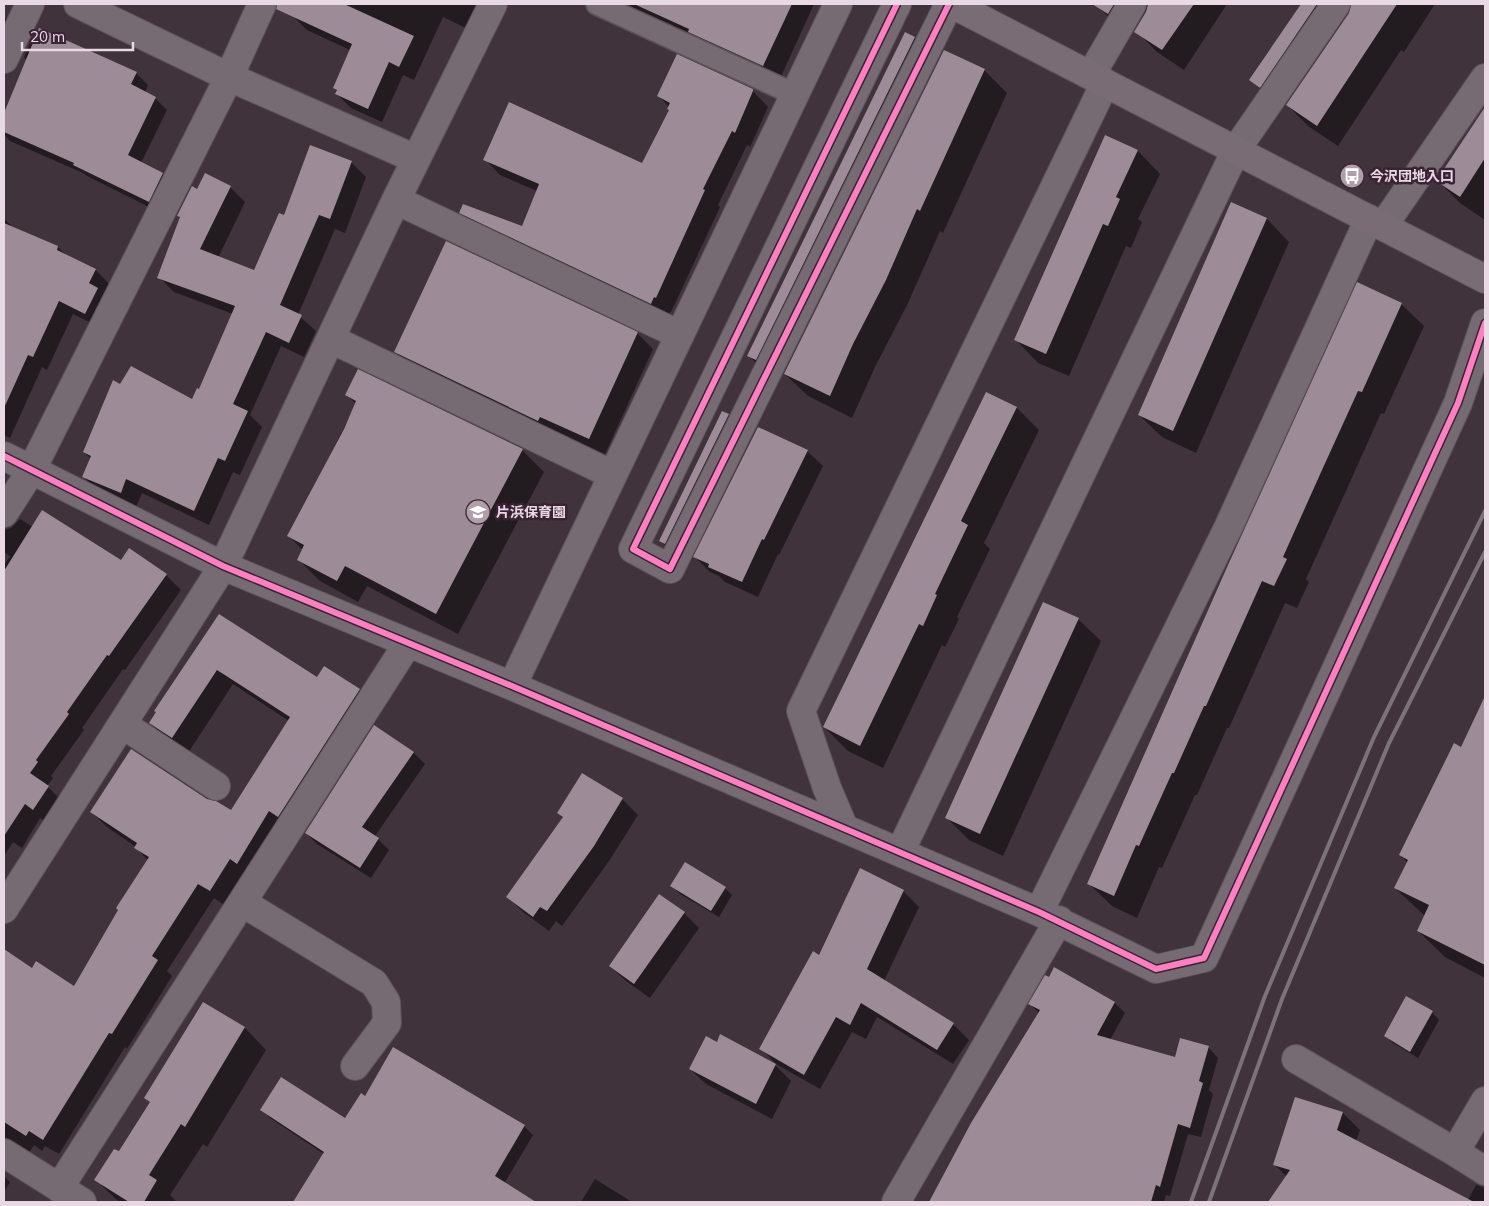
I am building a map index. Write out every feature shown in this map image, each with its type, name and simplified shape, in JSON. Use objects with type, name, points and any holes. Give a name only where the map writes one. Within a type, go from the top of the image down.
[{"type":"street","points":[[4,58],[30,4]]},
{"type":"street","points":[[78,4],[229,78],[416,159]]},
{"type":"street","points":[[4,513],[31,470],[229,78],[262,4]]},
{"type":"street","points":[[4,909],[223,566],[396,200],[493,4]]},
{"type":"street","points":[[512,686],[838,4]]},
{"type":"street","points":[[898,4],[633,549],[670,569],[950,4],[1485,279]]},
{"type":"street","points":[[844,828],[827,788],[801,711],[1132,4]]},
{"type":"street","points":[[900,852],[1236,150],[1336,4]]},
{"type":"street","points":[[896,1202],[1049,916],[1228,528],[1376,222],[1485,78]]},
{"type":"street","points":[[396,200],[680,335]]},
{"type":"street","points":[[4,456],[223,566],[512,686],[1049,916],[1156,970],[1204,958],[1458,403],[1485,323]]},
{"type":"street","points":[[331,339],[613,475]]},
{"type":"street","points":[[54,1195],[408,643]]},
{"type":"street","points":[[122,724],[216,786]]},
{"type":"street","points":[[243,903],[374,983],[386,1002],[387,1023],[355,1066]]},
{"type":"street","points":[[1296,1059],[1485,1171]]},
{"type":"street","points":[[1454,1152],[1485,1101]]},
{"type":"street","points":[[4,1153],[54,1195],[82,1202]]},
{"type":"lane","points":[[597,4],[794,94]]},
{"type":"building","points":[[277,4],[344,4],[414,36],[399,67],[389,62],[368,109],[335,94],[337,90],[333,88],[352,44],[276,9]]},
{"type":"building","points":[[634,4],[792,4],[763,66],[688,32],[689,29]]},
{"type":"building","points":[[1092,4],[1114,4],[1108,14]]},
{"type":"building","points":[[1148,4],[1194,4],[1162,50],[1134,32],[1146,12]]},
{"type":"building","points":[[1301,4],[1317,4],[1260,88],[1249,80]]},
{"type":"building","points":[[1351,4],[1397,4],[1317,126],[1286,105],[1349,13]]},
{"type":"building","points":[[39,28],[137,72],[131,84],[156,97],[128,155],[163,173],[149,202],[73,165],[74,163],[4,132],[4,113]]},
{"type":"building","points":[[905,32],[915,37],[756,360],[747,356]]},
{"type":"building","points":[[944,50],[985,69],[920,211],[917,209],[886,280],[853,344],[830,396],[784,374]]},
{"type":"building","points":[[677,54],[753,89],[753,91],[735,133],[732,131],[703,189],[705,190],[656,298],[654,297],[651,304],[459,213],[463,204],[522,226],[539,184],[483,160],[509,102],[642,163],[669,110],[667,109],[670,103],[657,96]]},
{"type":"building","points":[[1485,107],[1485,158],[1460,197],[1436,181]]},
{"type":"building","points":[[1105,135],[1138,150],[1116,197],[1120,199],[1108,226],[1103,224],[1046,354],[1014,340]]},
{"type":"building","points":[[310,145],[352,161],[330,219],[319,215],[280,305],[302,315],[289,343],[266,332],[233,404],[248,411],[225,461],[218,458],[194,511],[126,479],[121,493],[82,477],[91,456],[83,452],[113,380],[120,384],[131,366],[192,399],[197,388],[199,389],[235,306],[157,278],[180,217],[177,216],[192,186],[197,189],[205,173],[231,186],[200,249],[254,270],[279,213],[284,215]]},
{"type":"building","points":[[1231,202],[1267,218],[1173,431],[1138,415]]},
{"type":"building","points":[[4,223],[58,246],[57,250],[96,269],[89,283],[98,288],[85,314],[59,301],[33,357],[28,355],[4,408]]},
{"type":"building","points":[[446,241],[638,332],[589,439],[540,417],[538,421],[394,352]]},
{"type":"building","points":[[1357,282],[1402,303],[1362,392],[1358,391],[1322,470],[1283,557],[1287,559],[1274,586],[1262,581],[1206,706],[1204,706],[1139,846],[1136,845],[1114,896],[1087,884],[1228,565]]},
{"type":"building","points":[[358,369],[523,449],[436,614],[345,566],[337,581],[297,560],[304,545],[287,536],[344,429],[356,401],[345,395]]},
{"type":"building","points":[[986,392],[1017,407],[961,521],[968,525],[935,594],[937,595],[923,626],[919,624],[860,746],[823,727]]},
{"type":"building","points":[[722,411],[729,414],[665,544],[659,541]]},
{"type":"building","points":[[758,427],[808,450],[742,582],[708,567],[709,564],[693,557]]},
{"type":"building","points":[[42,510],[121,560],[129,548],[167,574],[109,656],[107,655],[67,712],[69,714],[36,760],[38,762],[30,773],[49,786],[33,810],[25,804],[4,836],[4,571]]},
{"type":"building","points":[[1043,602],[1079,618],[980,834],[945,818]]},
{"type":"building","points":[[219,614],[317,677],[324,666],[360,689],[278,817],[269,811],[237,864],[230,859],[210,891],[198,884],[152,956],[158,960],[112,1034],[109,1033],[43,1140],[29,1131],[26,1136],[4,1122],[4,949],[32,968],[36,961],[74,986],[118,910],[116,908],[149,857],[134,848],[137,843],[90,812],[131,749],[207,799],[216,801],[231,810],[290,717],[217,670],[172,738],[149,723],[156,712],[154,711]]},
{"type":"building","points":[[1485,696],[1485,965],[1417,931],[1429,905],[1394,888],[1408,860],[1399,855],[1454,743],[1461,747]]},
{"type":"building","points":[[374,725],[414,752],[362,827],[379,838],[360,868],[305,833]]},
{"type":"building","points":[[582,773],[623,798],[594,846],[547,911],[540,907],[533,917],[506,897],[563,817],[557,813]]},
{"type":"building","points":[[685,862],[726,887],[711,911],[670,886]]},
{"type":"building","points":[[860,868],[904,890],[867,969],[954,1023],[937,1050],[861,1003],[850,1025],[836,1017],[804,1075],[759,1049],[813,951],[819,955]]},
{"type":"building","points":[[659,894],[685,912],[634,984],[609,966]]},
{"type":"building","points":[[1054,967],[1115,1002],[1097,1035],[1175,1057],[1180,1038],[1209,1046],[1199,1081],[1203,1083],[1190,1128],[1178,1124],[1160,1187],[1156,1185],[1151,1202],[929,1202],[971,1123],[1040,1010],[1028,1004],[1045,975],[1049,977]]},
{"type":"building","points":[[1406,996],[1433,1011],[1410,1052],[1384,1036]]},
{"type":"building","points":[[203,1002],[245,1027],[185,1127],[181,1124],[149,1175],[157,1180],[144,1202],[129,1202],[94,1180],[114,1149],[119,1151],[150,1102],[144,1098]]},
{"type":"building","points":[[720,1034],[776,1064],[756,1104],[689,1069],[706,1036],[717,1042]]},
{"type":"building","points":[[393,1047],[525,1125],[495,1176],[536,1202],[293,1202],[324,1152],[260,1110],[281,1077],[345,1118],[361,1093],[365,1096]]},
{"type":"building","points":[[1295,1097],[1343,1112],[1337,1130],[1474,1202],[1268,1202],[1290,1170],[1273,1165]]},
{"type":"railway","points":[[1191,1202],[1265,996],[1374,737],[1485,511]]},
{"type":"railway","points":[[1209,1202],[1282,999],[1389,743],[1485,552]]},
{"type":"cycle path","points":[[897,4],[633,549],[670,569],[949,4]]},
{"type":"cycle path","points":[[4,456],[223,566],[512,686],[1039,912],[1156,969],[1204,958],[1458,403],[1485,323]]},
{"type":"place","name":"今沢団地入口","points":[[1352,176]]},
{"type":"place","name":"片浜保育園","points":[[478,512]]}]
